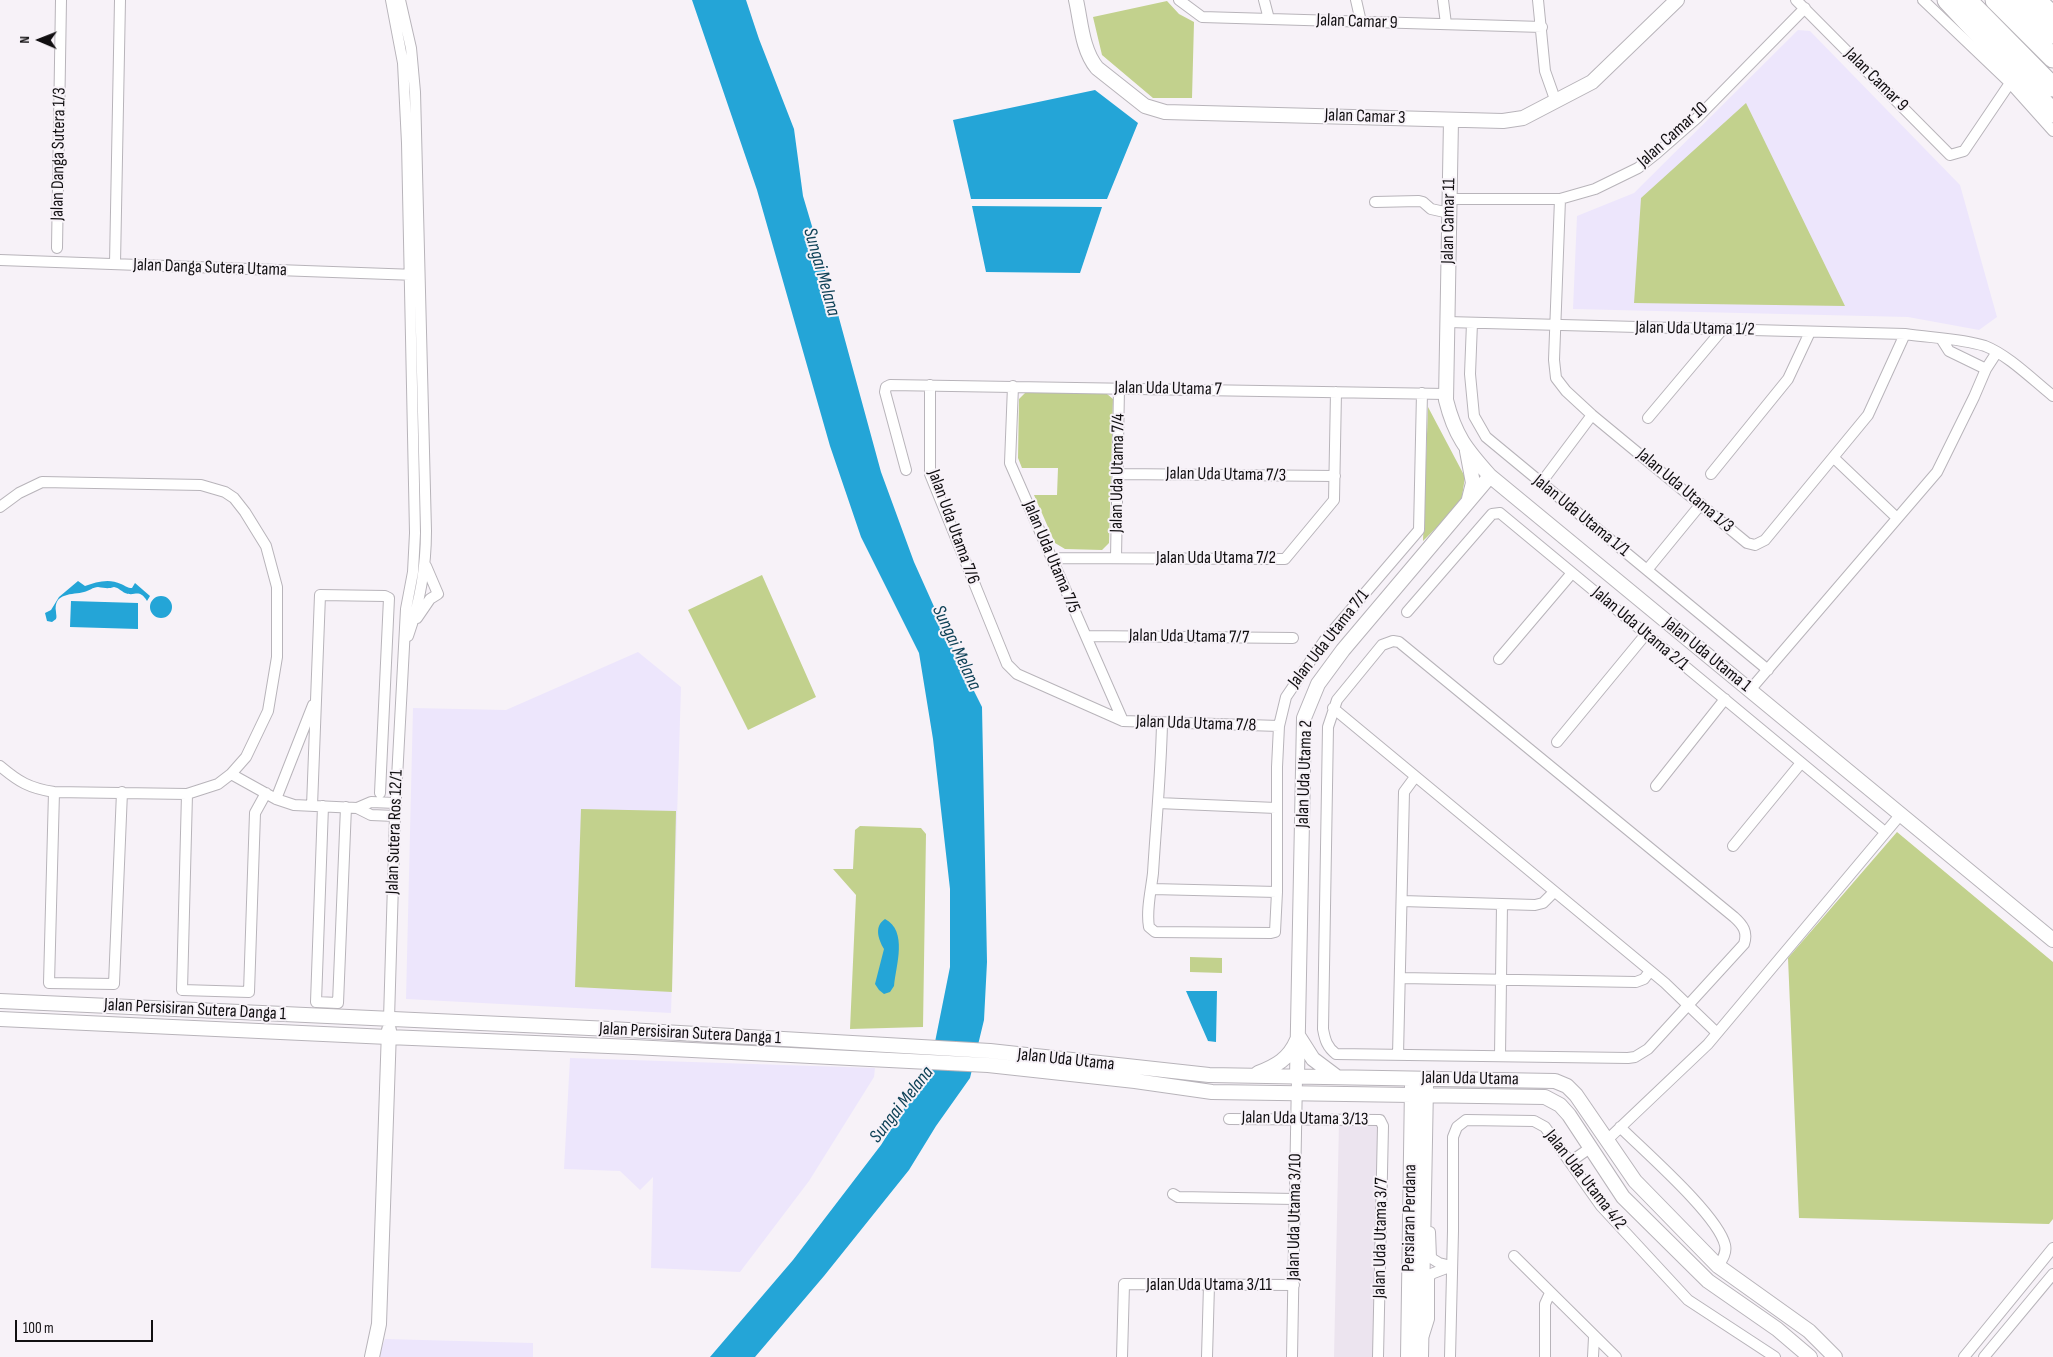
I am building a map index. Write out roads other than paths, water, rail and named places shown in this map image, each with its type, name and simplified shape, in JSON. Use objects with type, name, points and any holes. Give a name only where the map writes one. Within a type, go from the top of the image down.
[{"type":"highway","points":[[1947,0],[2053,112]]},
{"type":"highway","points":[[1967,0],[2053,87]]},
{"type":"highway","points":[[2036,0],[2053,16]]},
{"type":"highway","points":[[2006,4],[2053,34]]},
{"type":"highway","points":[[2006,4],[2053,58]]},
{"type":"main road","name":"Jalan Camar 3","points":[[1076,0],[1084,41],[1091,61],[1097,68],[1145,106],[1154,109],[1165,112],[1451,120],[1513,120],[1523,118],[1556,102],[1592,82],[1677,0]]},
{"type":"main road","name":"Jalan Camar 11","points":[[1447,322],[1451,120]]},
{"type":"main road","name":"Jalan Uda Utama 1","points":[[1447,322],[1446,400],[1455,431],[1466,450],[1490,476],[2053,940]]},
{"type":"main road","points":[[1466,450],[1473,483],[1468,502]]},
{"type":"main road","name":"Jalan Uda Utama 2","points":[[1297,1077],[1304,718],[1318,684],[1344,650],[1490,476]]},
{"type":"main road","points":[[1468,502],[1493,491],[1516,497]]},
{"type":"main road","name":"Jalan Persisiran Sutera Danga 1","points":[[0,1001],[611,1029],[925,1055]]},
{"type":"main road","name":"Jalan Persisiran Sutera Danga 1","points":[[0,1019],[388,1037],[989,1058]]},
{"type":"main road","points":[[372,1357],[379,1324],[389,1019]]},
{"type":"main road","points":[[1250,1076],[1282,1062],[1290,1053],[1299,1037],[1313,1058],[1338,1077]]},
{"type":"main road","name":"Jalan Uda Utama","points":[[989,1058],[1209,1075],[1555,1081],[1568,1086],[1576,1095],[1635,1181],[1718,1266],[1809,1331],[1835,1357]]},
{"type":"main road","name":"Jalan Uda Utama","points":[[989,1058],[1212,1092],[1545,1097],[1560,1105],[1568,1115],[1623,1197],[1708,1281],[1777,1329],[1810,1357]]},
{"type":"main road","name":"Persiaran Perdana","points":[[1408,1357],[1419,1117],[1419,1095],[1412,1078]]},
{"type":"main road","name":"Persiaran Perdana","points":[[1419,1095],[1426,1078]]},
{"type":"main road","points":[[1384,1095],[1396,1100],[1419,1117],[1456,1096]]},
{"type":"main road","name":"Persiaran Perdana","points":[[1419,1117],[1424,1200],[1421,1357]]},
{"type":"street","name":"Jalan Danga Sutera 1/3","points":[[57,248],[62,0]]},
{"type":"street","points":[[115,264],[120,0]]},
{"type":"street","points":[[391,0],[403,63],[415,275]]},
{"type":"street","points":[[400,0],[411,48],[416,92],[416,382]]},
{"type":"street","name":"Jalan Camar 9","points":[[1179,0],[1202,17],[1542,27]]},
{"type":"street","points":[[1264,0],[1269,19]]},
{"type":"street","points":[[1356,0],[1360,22]]},
{"type":"street","points":[[1443,0],[1446,24]]},
{"type":"street","points":[[1538,0],[1545,71],[1556,102]]},
{"type":"street","name":"Jalan Camar 9","points":[[1796,0],[1950,155],[1964,151],[2010,83]]},
{"type":"street","points":[[1922,0],[2010,83],[2053,130]]},
{"type":"street","name":"Jalan Camar 10","points":[[1450,198],[1560,199],[1594,189],[1638,168],[1658,154],[1697,118],[1804,8]]},
{"type":"street","name":"Jalan Uda Utama 1/3","points":[[1560,199],[1554,360],[1556,378],[1566,391],[1592,415],[1741,539],[1755,545],[1765,540],[1868,415],[1905,334]]},
{"type":"street","points":[[1375,202],[1419,201],[1431,209],[1449,213]]},
{"type":"street","name":"Jalan Danga Sutera Utama","points":[[0,260],[415,275]]},
{"type":"street","name":"Jalan Uda Utama 1/2","points":[[1447,322],[1905,334],[1942,340],[1951,338],[1984,346],[1997,352],[2053,396]]},
{"type":"street","name":"Jalan Uda Utama 1/1","points":[[1472,323],[1470,374],[1474,416],[1486,437],[1768,670]]},
{"type":"street","points":[[1648,418],[1722,330]]},
{"type":"street","points":[[1711,474],[1788,380],[1810,332]]},
{"type":"street","points":[[1942,340],[1949,351],[1986,369]]},
{"type":"street","points":[[1750,690],[1936,472],[1974,398],[1986,369],[1997,352]]},
{"type":"street","name":"Jalan Sutera Ros 12/1","points":[[406,644],[420,594],[425,563],[426,531],[416,382]]},
{"type":"street","name":"Jalan Sutera Ros 12/1","points":[[389,1019],[395,816],[408,593],[412,572],[415,533],[416,382]]},
{"type":"street","name":"Jalan Uda Utama 7","points":[[906,470],[885,392],[886,388],[890,385],[1446,394]]},
{"type":"street","name":"Jalan Uda Utama 7/6","points":[[930,385],[930,474],[1007,664]]},
{"type":"street","name":"Jalan Uda Utama 7/5","points":[[1013,386],[1010,463],[1123,721]]},
{"type":"street","name":"Jalan Uda Utama 7/4","points":[[1116,558],[1120,388]]},
{"type":"street","name":"Jalan Uda Utama 7/2","points":[[1052,558],[1285,559],[1334,500],[1336,392]]},
{"type":"street","name":"Jalan Uda Utama 7/1","points":[[1152,889],[1147,918],[1149,927],[1155,932],[1275,932],[1279,726],[1286,696],[1324,641],[1418,530],[1422,393]]},
{"type":"street","points":[[1540,483],[1592,415]]},
{"type":"street","points":[[1834,458],[1897,518]]},
{"type":"street","name":"Jalan Uda Utama 7/3","points":[[1118,474],[1335,476]]},
{"type":"street","points":[[0,507],[19,493],[42,482],[202,485],[225,492],[234,498],[245,512],[266,546],[277,586],[277,658],[268,711],[246,757],[231,774],[218,784],[187,794],[54,792],[36,789],[18,782],[0,766]]},
{"type":"street","points":[[1647,570],[1701,504]]},
{"type":"street","name":"Jalan Uda Utama 2/1","points":[[1407,612],[1492,514],[1500,513],[1885,832]]},
{"type":"street","points":[[412,625],[430,599],[438,594],[425,563]]},
{"type":"street","points":[[1499,660],[1572,573]]},
{"type":"street","points":[[408,593],[420,594]]},
{"type":"street","name":"Jalan Sutera Ros 12/1","points":[[316,698],[320,595],[385,596],[389,598],[380,793]]},
{"type":"street","points":[[1557,742],[1646,634]]},
{"type":"street","name":"Jalan Uda Utama 7/7","points":[[1086,636],[1293,638]]},
{"type":"street","points":[[1393,641],[1399,642],[1734,917],[1745,929],[1746,938],[1744,944],[1653,1046],[1634,1057],[1336,1054],[1329,1049],[1325,1040],[1328,726],[1333,708],[1337,700],[1382,645],[1393,641]]},
{"type":"street","name":"Jalan Uda Utama 7/8","points":[[1007,664],[1017,674],[1123,721],[1279,726]]},
{"type":"street","points":[[276,799],[316,698]]},
{"type":"street","points":[[312,806],[316,698]]},
{"type":"street","points":[[1656,786],[1725,699]]},
{"type":"street","points":[[1333,708],[1650,971],[1717,1033]]},
{"type":"street","points":[[1162,723],[1162,765],[1152,889],[1277,892]]},
{"type":"street","points":[[1733,846],[1801,763]]},
{"type":"street","points":[[231,774],[276,799],[294,805],[356,808],[371,802],[396,803]]},
{"type":"street","points":[[1398,1054],[1404,792],[1415,777]]},
{"type":"street","points":[[54,792],[49,983],[114,984],[122,792]]},
{"type":"street","points":[[187,794],[182,990],[249,992],[256,813],[266,793]]},
{"type":"street","points":[[1158,802],[1276,808]]},
{"type":"street","points":[[323,806],[316,1002],[338,1003],[346,808]]},
{"type":"street","points":[[356,808],[371,815],[395,816]]},
{"type":"street","points":[[1608,1139],[1708,1044],[1900,814]]},
{"type":"street","points":[[1402,902],[1535,905],[1543,903],[1554,892]]},
{"type":"street","points":[[1500,1056],[1502,904]]},
{"type":"street","points":[[1400,978],[1636,982],[1644,979],[1650,971]]},
{"type":"street","name":"Jalan Uda Utama 3/10","points":[[1292,1357],[1297,1077]]},
{"type":"street","name":"Jalan Uda Utama 3/13","points":[[1229,1119],[1380,1120]]},
{"type":"street","name":"Jalan Uda Utama 3/7","points":[[1378,1357],[1383,1126],[1380,1120]]},
{"type":"street","name":"Jalan Uda Utama 4/2","points":[[1452,1266],[1453,1137],[1458,1126],[1466,1120],[1534,1121],[1545,1127],[1601,1206],[1688,1300],[1775,1357]]},
{"type":"street","points":[[1620,1127],[1691,1196],[1720,1232],[1726,1247],[1724,1258],[1718,1266]]},
{"type":"street","points":[[1570,1162],[1590,1148]]},
{"type":"street","points":[[1173,1194],[1178,1197],[1295,1199]]},
{"type":"street","points":[[1424,1200],[1430,1222],[1431,1258],[1439,1263],[1452,1266]]},
{"type":"street","points":[[1964,1357],[2053,1248]]},
{"type":"street","points":[[1514,1256],[1616,1357]]},
{"type":"street","points":[[1422,1341],[1429,1319],[1429,1278],[1431,1274],[1452,1266]]},
{"type":"street","points":[[1450,1357],[1452,1266]]},
{"type":"street","points":[[1984,1357],[2053,1274]]},
{"type":"street","name":"Jalan Uda Utama 3/11","points":[[1122,1357],[1124,1284],[1294,1285]]},
{"type":"street","points":[[1207,1357],[1209,1285]]},
{"type":"street","points":[[1545,1357],[1545,1304],[1550,1293]]},
{"type":"street","points":[[1594,1337],[1594,1357]]},
{"type":"water","name":"Sungai Melana","points":[[692,0],[746,0],[794,129],[803,196],[836,307],[881,472],[914,562],[953,649],[982,707],[987,962],[984,1020],[970,1078],[936,1126],[909,1170],[824,1276],[755,1357],[710,1357],[793,1260],[881,1145],[930,1067],[950,967],[950,889],[933,739],[919,653],[861,537],[830,446],[757,190]]},
{"type":"water","points":[[1095,90],[1138,123],[1107,199],[971,199],[953,120]]},
{"type":"water","points":[[972,206],[1102,207],[1080,273],[986,272]]},
{"type":"water","points":[[78,581],[85,586],[98,582],[112,581],[132,588],[135,583],[150,596],[147,601],[142,595],[128,594],[114,587],[96,587],[61,598],[56,606],[56,619],[52,622],[47,621],[45,613],[51,610],[59,597]]},
{"type":"water","points":[[161,596],[169,599],[172,607],[169,615],[161,618],[153,615],[150,607],[153,599]]},
{"type":"water","points":[[71,601],[138,603],[138,629],[70,627]]},
{"type":"water","points":[[885,919],[892,924],[896,932],[899,949],[894,986],[890,992],[884,994],[875,984],[884,949],[880,941],[878,929]]},
{"type":"water","points":[[1186,991],[1217,991],[1216,1042],[1208,1041]]}]
